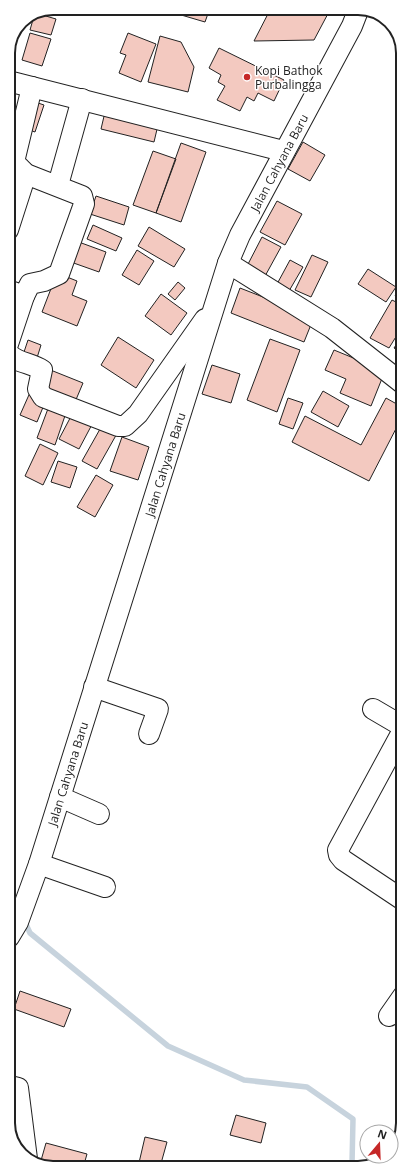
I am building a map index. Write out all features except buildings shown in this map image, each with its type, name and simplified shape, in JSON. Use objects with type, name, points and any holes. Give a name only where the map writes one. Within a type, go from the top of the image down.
[{"type":"street","name":"Jalan Cahyana Baru","points":[[15,927],[39,864],[228,263],[240,235],[283,151],[352,26],[356,15]]},
{"type":"street","points":[[15,83],[283,151]]},
{"type":"street","points":[[15,155],[32,87]]},
{"type":"street","points":[[58,185],[82,99]]},
{"type":"street","points":[[15,162],[16,165],[26,174],[58,185],[82,196],[84,200],[83,208],[61,272],[57,276],[30,284],[16,293]]},
{"type":"street","points":[[15,208],[26,174]]},
{"type":"street","points":[[228,263],[332,328],[396,378]]},
{"type":"street","points":[[15,360],[38,367],[42,370],[38,389],[43,397],[118,426],[125,426],[138,414],[215,305]]},
{"type":"street","points":[[94,687],[158,709],[149,734]]},
{"type":"street","points":[[373,709],[396,722]]},
{"type":"street","points":[[396,743],[338,850],[339,855],[344,860],[396,895]]},
{"type":"street","points":[[60,797],[99,814]]},
{"type":"street","points":[[39,864],[105,887]]},
{"type":"street","points":[[389,1016],[396,1006]]},
{"type":"street","points":[[15,1087],[18,1088],[26,1149]]},
{"type":"waterway","points":[[24,920],[30,933],[168,1046],[244,1080],[307,1087],[353,1119],[352,1161]]},
{"type":"place","name":"Kopi Bathok Purbalingga","points":[[247,77]]}]
